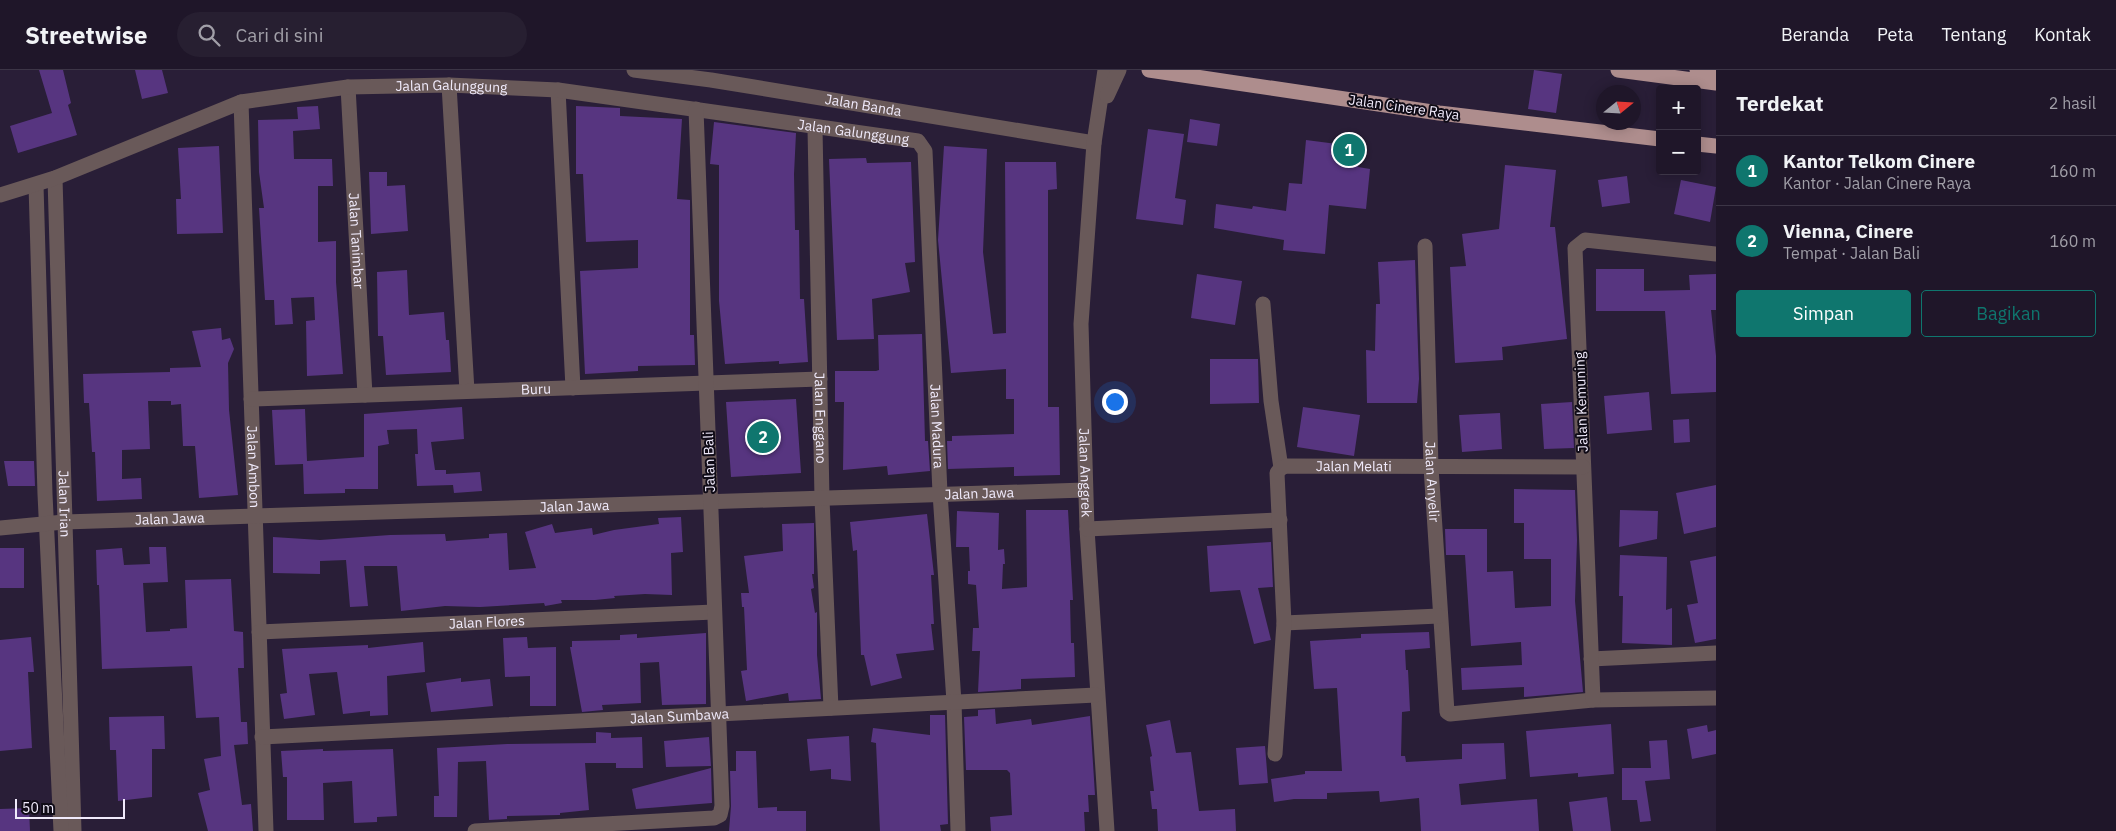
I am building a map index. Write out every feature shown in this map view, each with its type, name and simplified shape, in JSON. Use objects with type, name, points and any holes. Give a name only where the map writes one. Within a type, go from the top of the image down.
[{"type":"main road","name":"Jalan Cinere Raya","points":[[1149,70],[1439,113],[1656,139]]},
{"type":"main road","points":[[1618,70],[1716,83]]},
{"type":"main road","points":[[1697,70],[1716,73]]},
{"type":"main road","points":[[1701,144],[1716,146]]},
{"type":"street","name":"Jalan Banda","points":[[634,70],[711,80],[1094,143]]},
{"type":"street","name":"Jalan Anggrek","points":[[1106,70],[1094,143],[1081,324],[1086,529],[1096,695],[1107,831]]},
{"type":"street","name":"Jalan Anggrek","points":[[1099,114],[1119,70]]},
{"type":"street","name":"Jalan Galunggung","points":[[0,195],[55,178],[241,102],[348,87],[449,85],[558,90],[918,142]]},
{"type":"street","points":[[449,85],[468,391]]},
{"type":"street","name":"Jalan Tanimbar","points":[[348,87],[365,395]]},
{"type":"street","points":[[558,90],[573,388]]},
{"type":"street","name":"Jalan Ambon","points":[[241,102],[266,831]]},
{"type":"street","name":"Jalan Bali","points":[[475,831],[714,818],[720,815],[722,806],[696,109]]},
{"type":"street","name":"Jalan Enggano","points":[[815,128],[822,499],[831,708]]},
{"type":"street","name":"Jalan Madura","points":[[918,142],[925,151],[940,493],[954,702],[958,831]]},
{"type":"street","name":"Jalan Irian","points":[[55,178],[74,831]]},
{"type":"street","name":"Jalan Irian","points":[[36,184],[60,831]]},
{"type":"street","name":"Jalan Kemuning","points":[[1593,700],[1575,248],[1585,240],[1716,254]]},
{"type":"street","name":"Jalan Anyelir","points":[[1425,246],[1431,468],[1445,708],[1450,714],[1593,700]]},
{"type":"street","points":[[1264,304],[1271,401],[1281,468],[1277,473],[1284,623],[1275,754]]},
{"type":"street","name":"Buru","points":[[251,399],[820,379]]},
{"type":"street","name":"Jalan Melati","points":[[1281,468],[1287,466],[1431,468],[1584,467]]},
{"type":"street","name":"Jalan Jawa","points":[[0,528],[64,522],[822,499],[940,493],[1085,490]]},
{"type":"street","points":[[1086,529],[1280,520]]},
{"type":"street","name":"Jalan Flores","points":[[259,632],[714,612]]},
{"type":"street","points":[[1284,623],[1439,616]]},
{"type":"street","points":[[1591,660],[1716,653]]},
{"type":"street","name":"Jalan Sumbawa","points":[[262,737],[1096,695]]},
{"type":"street","points":[[1593,700],[1716,698]]},
{"type":"building","points":[[39,70],[63,70],[71,103],[68,105],[77,135],[18,153],[10,126],[52,113]]},
{"type":"building","points":[[135,70],[162,70],[168,93],[142,99]]},
{"type":"building","points":[[1534,70],[1562,74],[1556,113],[1528,109]]},
{"type":"building","points":[[318,106],[320,129],[293,131],[294,159],[332,159],[333,186],[318,186],[318,242],[336,241],[336,282],[343,374],[307,376],[306,321],[315,320],[314,297],[291,298],[293,324],[275,325],[274,300],[265,300],[259,208],[264,208],[259,172],[258,120],[298,119],[297,107]]},
{"type":"building","points":[[576,106],[620,108],[620,116],[682,119],[677,199],[690,200],[690,335],[694,335],[695,365],[638,366],[638,371],[585,374],[580,271],[638,268],[638,240],[586,242],[583,174],[576,174]]},
{"type":"building","points":[[1190,119],[1220,124],[1217,146],[1187,142]]},
{"type":"building","points":[[714,122],[796,133],[794,174],[795,230],[799,230],[800,299],[804,299],[808,362],[779,364],[779,361],[725,364],[719,301],[719,165],[710,164]]},
{"type":"building","points":[[1148,129],[1184,134],[1175,198],[1186,200],[1183,225],[1136,219]]},
{"type":"building","points":[[1306,140],[1360,147],[1358,167],[1370,169],[1366,209],[1329,205],[1325,254],[1283,250],[1284,240],[1214,228],[1216,204],[1252,209],[1253,206],[1286,211],[1289,183],[1302,184]]},
{"type":"building","points":[[219,146],[223,233],[177,234],[176,199],[181,199],[178,148]]},
{"type":"building","points":[[944,146],[987,149],[983,252],[993,334],[1006,333],[1005,162],[1056,162],[1057,189],[1048,190],[1048,407],[1059,407],[1060,475],[1014,476],[1014,467],[948,469],[947,441],[952,441],[952,436],[1014,434],[1014,399],[1006,399],[1006,369],[951,373],[938,240]]},
{"type":"building","points":[[866,158],[867,163],[911,162],[915,262],[905,263],[910,292],[872,299],[874,339],[837,340],[829,159]]},
{"type":"building","points":[[1505,165],[1556,170],[1550,227],[1555,227],[1567,339],[1502,347],[1503,360],[1455,363],[1450,267],[1466,266],[1462,234],[1499,229]]},
{"type":"building","points":[[369,172],[387,172],[387,186],[405,185],[408,231],[371,234]]},
{"type":"building","points":[[1627,176],[1630,203],[1602,207],[1598,180]]},
{"type":"building","points":[[1681,180],[1716,187],[1710,222],[1674,214]]},
{"type":"building","points":[[1415,260],[1419,379],[1417,403],[1367,403],[1366,350],[1375,351],[1376,304],[1380,304],[1378,262]]},
{"type":"building","points":[[1596,269],[1644,269],[1644,291],[1690,290],[1689,275],[1716,274],[1716,310],[1711,310],[1716,356],[1716,392],[1671,394],[1665,311],[1596,311]]},
{"type":"building","points":[[407,270],[409,315],[444,312],[446,340],[449,340],[451,372],[386,375],[383,336],[378,336],[377,272]]},
{"type":"building","points":[[1197,274],[1242,281],[1235,325],[1191,318]]},
{"type":"building","points":[[221,328],[222,340],[230,338],[234,349],[228,363],[229,410],[238,495],[199,498],[195,446],[183,446],[181,404],[171,405],[171,401],[148,401],[150,449],[122,450],[122,479],[141,478],[142,499],[97,501],[95,452],[92,452],[89,403],[84,403],[83,374],[170,372],[170,368],[201,367],[192,331]]},
{"type":"building","points":[[922,334],[925,441],[928,441],[930,471],[888,475],[887,466],[843,470],[844,402],[835,402],[835,371],[879,370],[878,335]]},
{"type":"building","points":[[1210,359],[1258,359],[1259,403],[1210,404]]},
{"type":"building","points":[[1649,392],[1652,430],[1607,434],[1604,396]]},
{"type":"building","points":[[796,399],[801,473],[731,477],[726,402]]},
{"type":"building","points":[[1572,402],[1574,448],[1544,449],[1541,404]]},
{"type":"building","points":[[462,407],[464,439],[431,442],[435,470],[446,470],[446,474],[480,472],[482,491],[454,493],[453,485],[417,486],[415,454],[418,454],[417,429],[387,430],[389,444],[378,446],[378,489],[345,489],[345,493],[304,494],[303,464],[275,465],[272,410],[305,409],[307,461],[364,457],[364,414]]},
{"type":"building","points":[[1303,407],[1360,415],[1354,456],[1297,447]]},
{"type":"building","points":[[1500,413],[1502,449],[1462,452],[1459,415]]},
{"type":"building","points":[[1689,419],[1690,442],[1674,443],[1673,420]]},
{"type":"building","points":[[4,461],[34,461],[35,486],[8,486]]},
{"type":"building","points":[[1716,485],[1716,527],[1684,534],[1676,493]]},
{"type":"building","points":[[1514,489],[1575,490],[1577,540],[1575,601],[1583,692],[1524,697],[1524,687],[1462,690],[1461,668],[1522,665],[1521,642],[1471,646],[1465,555],[1446,555],[1445,529],[1487,529],[1487,572],[1513,571],[1515,608],[1551,606],[1551,559],[1524,559],[1524,523],[1514,523]]},
{"type":"building","points":[[1026,510],[1068,510],[1073,600],[1070,600],[1071,643],[1074,643],[1075,677],[1021,679],[1021,689],[978,692],[980,651],[972,651],[973,628],[979,628],[976,585],[968,584],[968,571],[970,571],[969,547],[956,547],[957,511],[999,513],[998,550],[1004,549],[1005,564],[1003,564],[1002,589],[1027,587]]},
{"type":"building","points":[[1620,510],[1658,511],[1657,539],[1619,547]]},
{"type":"building","points":[[927,514],[934,575],[931,575],[934,624],[931,624],[934,650],[896,654],[902,678],[871,686],[864,655],[861,655],[857,550],[853,551],[850,522]]},
{"type":"building","points":[[681,517],[683,552],[671,553],[672,595],[645,594],[614,596],[615,598],[595,600],[561,600],[562,603],[545,606],[544,603],[480,607],[445,606],[401,611],[397,566],[364,566],[368,606],[350,607],[346,560],[320,561],[320,574],[273,573],[273,537],[320,540],[390,535],[445,534],[446,541],[489,538],[489,534],[507,533],[509,570],[536,568],[525,532],[552,524],[555,533],[592,528],[593,535],[659,524],[658,518]]},
{"type":"building","points":[[814,523],[814,574],[812,574],[814,588],[811,589],[815,613],[817,612],[817,655],[821,699],[789,701],[788,693],[746,701],[741,671],[747,670],[744,607],[742,607],[741,593],[749,593],[744,556],[783,551],[782,524]]},
{"type":"building","points":[[1271,542],[1273,587],[1258,588],[1271,640],[1254,644],[1240,590],[1210,592],[1207,546]]},
{"type":"building","points":[[149,547],[166,547],[168,582],[143,583],[146,632],[187,628],[185,580],[231,579],[234,631],[243,632],[244,668],[238,668],[241,722],[247,722],[248,744],[234,745],[242,805],[251,804],[253,831],[208,831],[198,793],[210,790],[204,759],[221,756],[219,717],[196,718],[192,666],[102,669],[96,550],[122,548],[124,565],[150,564]]},
{"type":"building","points":[[0,548],[24,548],[24,588],[0,588]]},
{"type":"building","points":[[1620,555],[1667,557],[1666,610],[1672,608],[1672,645],[1622,643],[1623,596],[1619,596]]},
{"type":"building","points":[[1716,556],[1716,639],[1695,643],[1687,605],[1698,603],[1690,561]]},
{"type":"building","points":[[1429,632],[1430,648],[1405,650],[1410,711],[1402,712],[1401,756],[1405,756],[1406,762],[1462,759],[1462,744],[1504,743],[1506,779],[1459,784],[1461,805],[1537,799],[1539,831],[1421,831],[1419,798],[1380,802],[1379,791],[1327,793],[1327,799],[1294,799],[1274,802],[1271,779],[1305,774],[1305,771],[1342,771],[1337,688],[1314,689],[1310,641],[1361,638],[1361,634]]},
{"type":"building","points":[[706,633],[706,704],[662,705],[659,662],[640,663],[641,703],[602,705],[603,710],[582,712],[570,647],[572,647],[572,641],[620,640],[620,635],[637,634],[637,638]]},
{"type":"building","points":[[31,637],[34,672],[28,672],[32,748],[0,751],[0,640]]},
{"type":"building","points":[[527,637],[528,648],[556,647],[556,706],[530,706],[530,676],[505,677],[503,638]]},
{"type":"building","points":[[423,642],[425,672],[387,676],[388,715],[370,716],[370,711],[343,714],[337,672],[309,674],[315,715],[284,719],[280,694],[287,693],[282,649],[368,645],[368,648]]},
{"type":"building","points":[[461,678],[461,682],[490,679],[493,706],[431,712],[426,683]]},
{"type":"building","points":[[995,709],[996,724],[1031,719],[1032,725],[1090,716],[1095,795],[1088,795],[1089,812],[1084,812],[1085,831],[991,831],[990,817],[1012,815],[1010,773],[1007,770],[966,770],[964,717],[978,716],[978,710]]},
{"type":"building","points":[[930,715],[945,715],[948,824],[940,825],[941,831],[880,831],[876,743],[871,742],[873,728],[930,735]]},
{"type":"building","points":[[164,716],[165,749],[152,749],[152,797],[118,801],[116,750],[110,750],[109,717]]},
{"type":"building","points":[[1170,720],[1176,753],[1191,752],[1199,811],[1235,809],[1236,831],[1158,831],[1157,809],[1152,809],[1150,791],[1154,791],[1150,757],[1152,756],[1146,725]]},
{"type":"building","points":[[1611,724],[1614,774],[1578,777],[1578,773],[1530,777],[1526,731]]},
{"type":"building","points":[[1707,725],[1708,732],[1716,730],[1716,754],[1692,759],[1687,729]]},
{"type":"building","points":[[596,732],[611,733],[611,738],[642,737],[643,768],[616,768],[616,763],[585,763],[589,810],[560,813],[560,815],[507,816],[507,819],[489,820],[486,761],[458,762],[457,817],[434,817],[434,796],[439,796],[437,748],[507,744],[596,743]]},
{"type":"building","points":[[849,736],[851,781],[831,779],[831,769],[810,771],[807,739]]},
{"type":"building","points":[[709,737],[711,766],[666,767],[664,741]]},
{"type":"building","points":[[1667,740],[1670,779],[1645,781],[1651,821],[1640,822],[1637,800],[1622,800],[1622,768],[1651,768],[1649,741]]},
{"type":"building","points":[[1265,746],[1268,783],[1239,785],[1236,748]]},
{"type":"building","points":[[323,749],[323,751],[393,749],[397,816],[377,817],[377,822],[354,823],[352,781],[323,783],[324,820],[287,820],[287,777],[283,777],[281,751]]},
{"type":"building","points":[[736,751],[756,751],[758,808],[777,807],[777,811],[806,811],[806,831],[729,831],[731,806],[730,771],[736,771]]},
{"type":"building","points":[[711,768],[712,803],[636,809],[632,789]]},
{"type":"building","points":[[1607,797],[1611,831],[1573,831],[1569,802]]},
{"type":"building","points":[[29,808],[30,831],[0,831],[0,809]]},
{"type":"place","name":"Kantor Telkom Cinere","points":[[1349,150]]},
{"type":"place","name":"Vienna, Cinere","points":[[763,437]]}]
